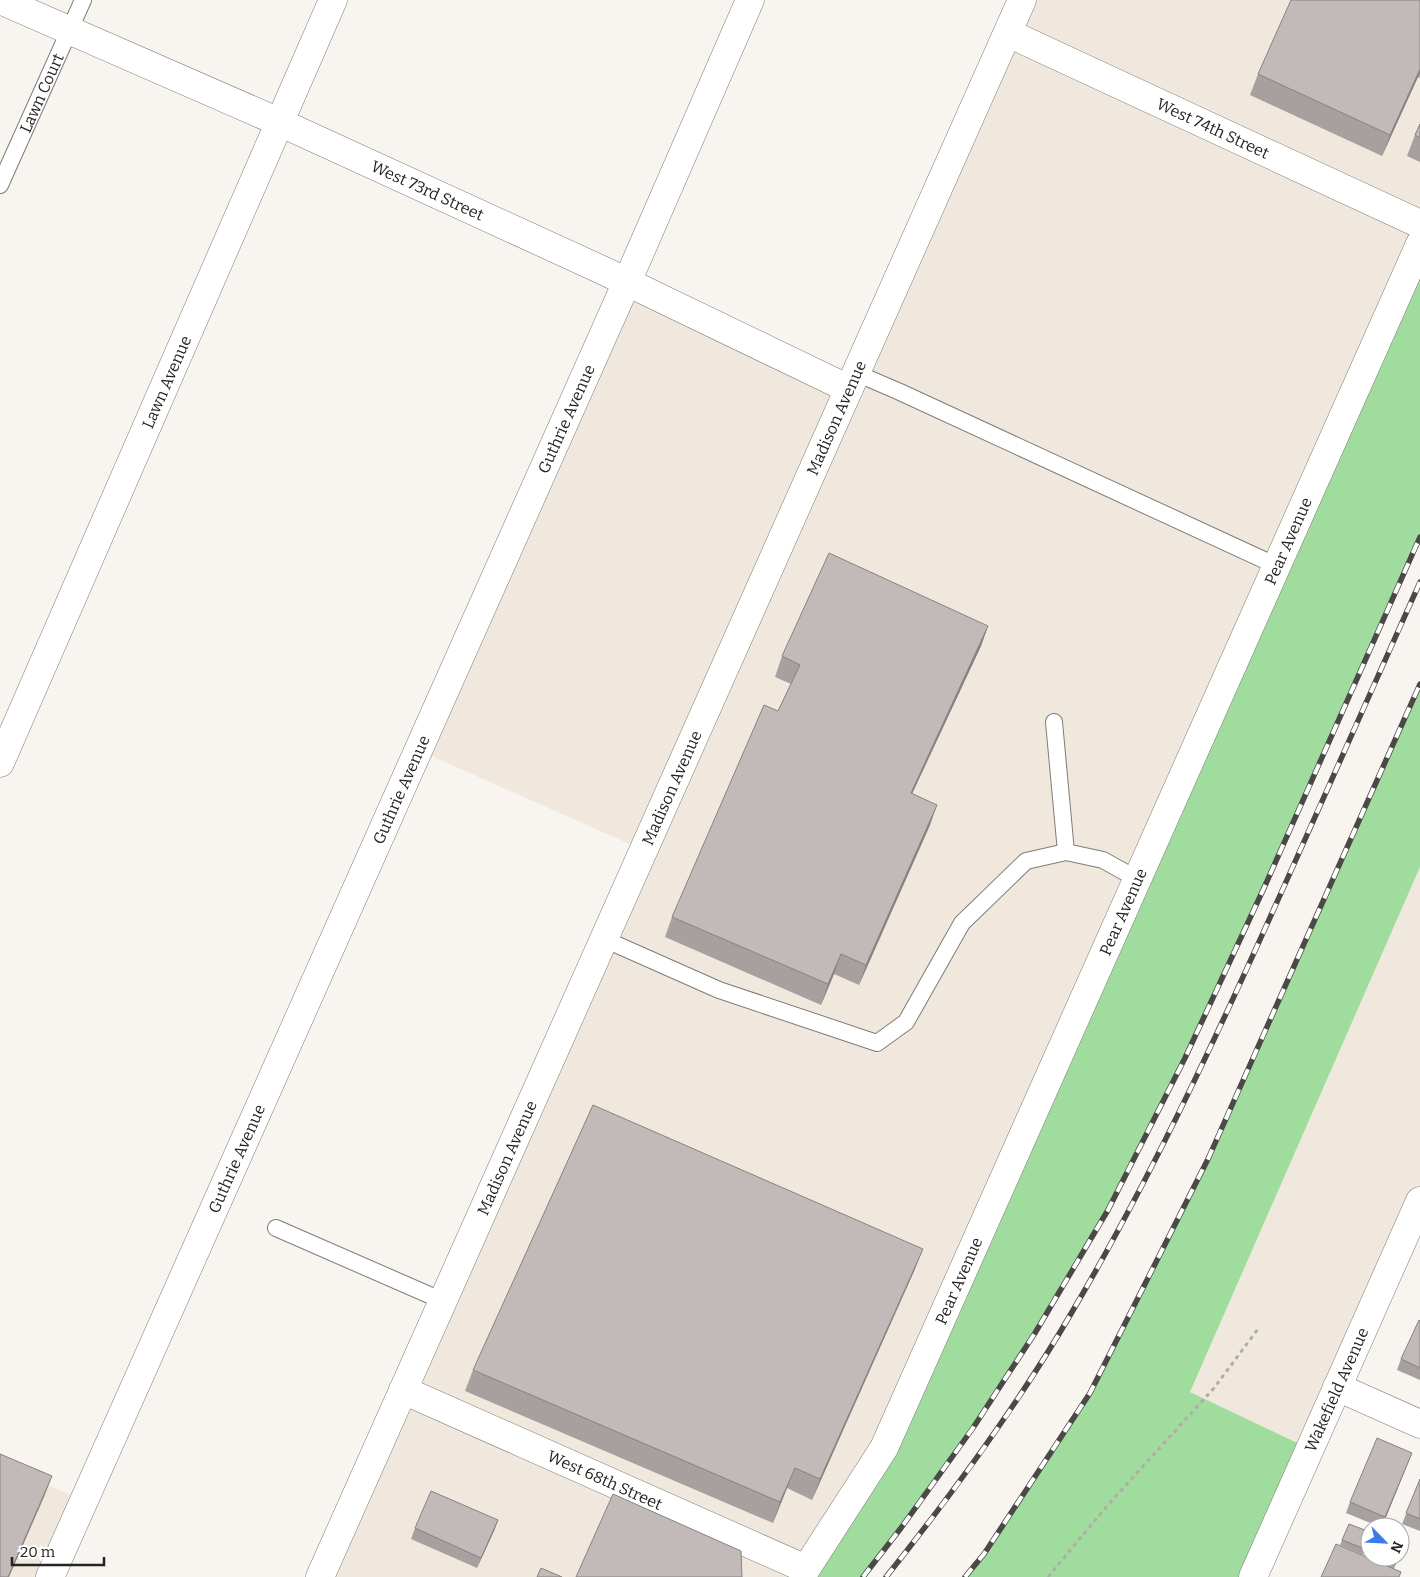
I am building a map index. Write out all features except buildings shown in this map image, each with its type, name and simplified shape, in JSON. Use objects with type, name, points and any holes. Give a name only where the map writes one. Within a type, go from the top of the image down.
[{"type":"street","name":"West 73rd Street","points":[[0,0],[279,122],[626,282],[853,381]]},
{"type":"street","name":"Lawn Avenue","points":[[0,763],[333,0]]},
{"type":"street","name":"Guthrie Avenue","points":[[50,1577],[750,0]]},
{"type":"street","name":"Madison Avenue","points":[[320,1577],[1022,0]]},
{"type":"street","name":"West 74th Street","points":[[1008,33],[1420,224]]},
{"type":"street","name":"Pear Avenue","points":[[806,1569],[884,1448],[1420,244]]},
{"type":"street","name":"Wakefield Avenue","points":[[1253,1577],[1420,1202]]},
{"type":"street","points":[[1338,1387],[1420,1424]]},
{"type":"street","name":"West 68th Street","points":[[404,1390],[806,1569]]},
{"type":"lane","name":"Lawn Court","points":[[0,185],[83,0]]},
{"type":"lane","points":[[853,381],[926,404],[1276,566]]},
{"type":"lane","points":[[1054,722],[1066,852]]},
{"type":"lane","points":[[604,939],[719,990],[877,1043],[906,1022],[962,923],[1026,861],[1066,852],[1103,860],[1137,879]]},
{"type":"lane","points":[[276,1228],[443,1301]]},
{"type":"path","points":[[1048,1577],[1107,1506],[1214,1388],[1258,1329]]},
{"type":"shaded area","points":[[1022,0],[1420,0],[1420,244],[884,1448],[798,1577],[320,1577],[643,850],[418,750],[627,282],[849,389]]},
{"type":"shaded area","points":[[1420,867],[1420,1201],[1310,1449],[1190,1392]]},
{"type":"shaded area","points":[[0,1464],[84,1501],[50,1577],[0,1577]]},
{"type":"green space","points":[[1420,244],[1420,537],[1264,888],[1185,1058],[1108,1210],[1035,1333],[973,1428],[901,1528],[863,1577],[798,1577],[884,1448]]},
{"type":"green space","points":[[1420,684],[1420,867],[1190,1392],[1310,1449],[1253,1577],[965,1577],[984,1554],[1090,1392],[1208,1159]]},
{"type":"railway","points":[[863,1577],[973,1428],[1035,1333],[1108,1210],[1185,1058],[1264,888],[1420,537]]},
{"type":"railway","points":[[886,1577],[960,1481],[1030,1381],[1072,1312],[1132,1205],[1187,1096],[1239,985],[1420,582]]},
{"type":"railway","points":[[965,1577],[984,1554],[1090,1393],[1208,1159],[1420,684]]}]
